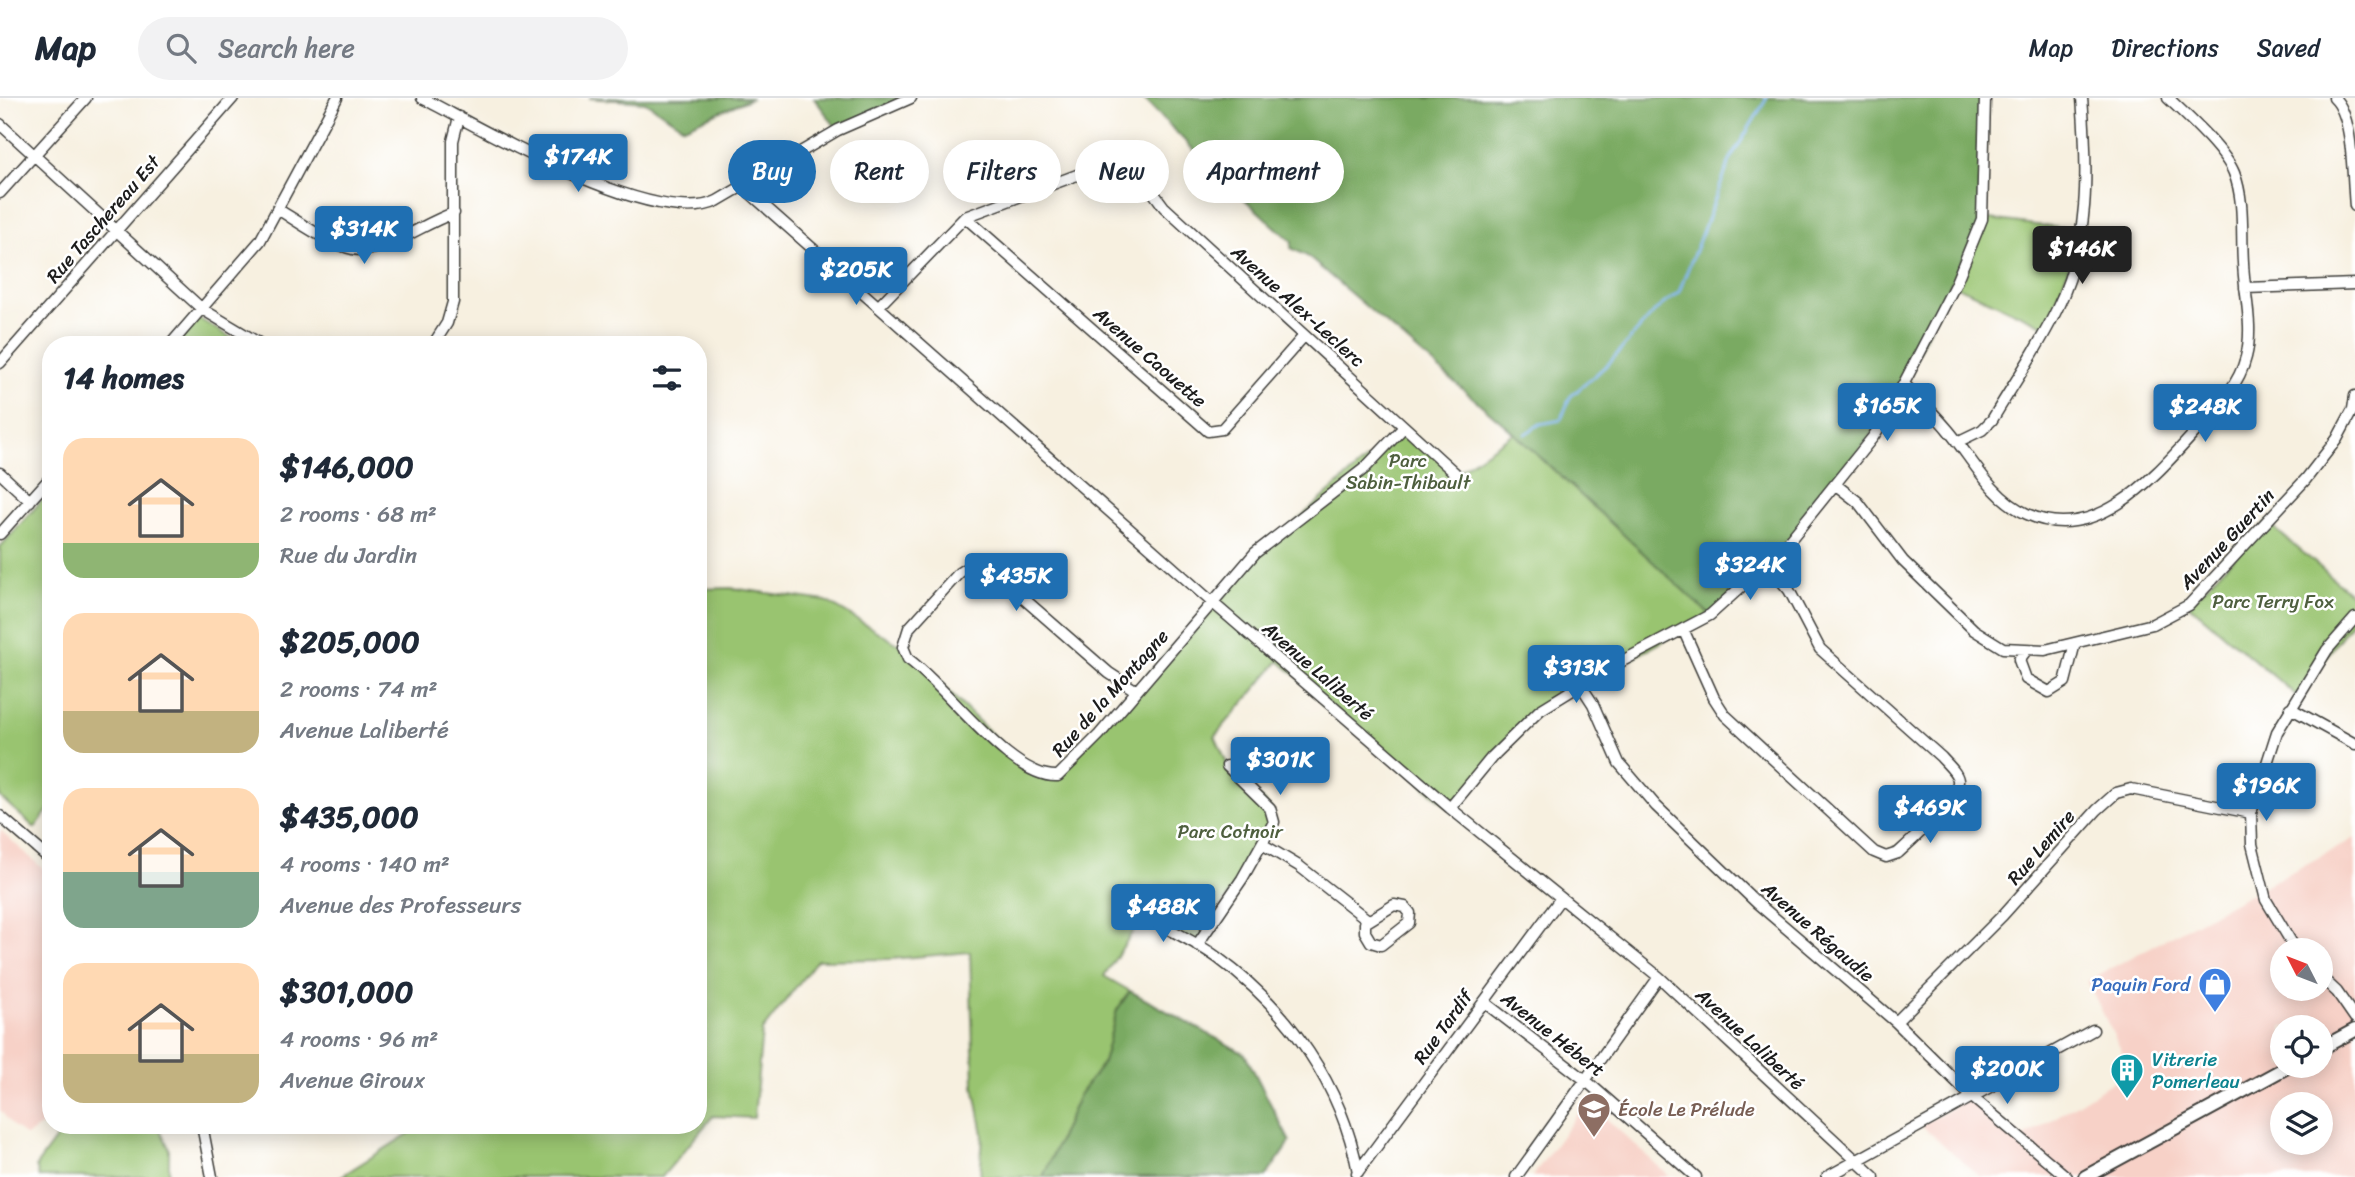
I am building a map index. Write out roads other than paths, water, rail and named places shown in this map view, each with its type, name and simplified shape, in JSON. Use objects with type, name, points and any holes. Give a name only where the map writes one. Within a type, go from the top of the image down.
[{"type":"main road","points":[[2333,1042],[2355,1030]]},
{"type":"main road","points":[[2085,1177],[2270,1076]]},
{"type":"street","points":[[0,193],[86,98]]},
{"type":"street","name":"Rue Taschereau Est","points":[[0,363],[233,98]]},
{"type":"street","points":[[178,336],[260,241],[337,98]]},
{"type":"street","points":[[422,98],[613,192],[664,204],[704,207],[728,195]]},
{"type":"street","points":[[816,143],[838,130],[911,98]]},
{"type":"street","points":[[1450,808],[1520,727],[1539,710],[1580,684],[1710,615],[1767,564],[1836,485],[1873,437],[1904,384],[1977,236],[1982,218],[1985,98]]},
{"type":"street","points":[[1957,442],[1982,430],[1992,420],[2058,307],[2083,225],[2087,175],[2082,98]]},
{"type":"street","points":[[1904,384],[1957,442],[1982,476],[2025,513],[2060,520],[2094,515],[2116,506],[2140,491],[2217,407],[2236,380],[2248,344],[2241,205],[2234,171],[2204,133],[2168,98]]},
{"type":"street","points":[[2334,98],[2342,105],[2347,123],[2355,206]]},
{"type":"street","points":[[439,336],[447,323],[453,302],[453,141],[459,117]]},
{"type":"street","points":[[0,124],[202,309],[247,336]]},
{"type":"street","name":"Avenue Alex-Leclerc","points":[[965,217],[1133,153],[1144,180],[1158,201],[1455,473]]},
{"type":"street","name":"Avenue Laliberté","points":[[761,203],[1213,603],[1450,808],[1659,977],[1874,1177]]},
{"type":"street","points":[[279,210],[341,246],[361,251],[384,244],[454,213]]},
{"type":"street","points":[[878,307],[965,217]]},
{"type":"street","name":"Avenue Caouette","points":[[965,217],[1208,431],[1222,429],[1304,336]]},
{"type":"street","points":[[2245,288],[2355,284]]},
{"type":"street","name":"Avenue Guertin","points":[[1836,485],[1858,502],[1903,561],[1974,630],[1997,646],[2025,652],[2153,624],[2189,605],[2306,479],[2337,439],[2353,409],[2355,396]]},
{"type":"street","name":"Rue de la Montagne","points":[[1136,691],[1109,673],[992,571],[979,564],[967,566],[959,573],[909,628],[903,647],[908,659],[1002,748],[1025,767],[1046,776],[1058,776],[1075,762],[1267,542],[1365,468],[1404,427]]},
{"type":"street","points":[[0,473],[30,501]]},
{"type":"street","points":[[0,534],[42,487]]},
{"type":"street","points":[[1683,629],[1725,715],[1874,852],[1886,857],[1898,853],[1950,799],[1959,782],[1958,776],[1941,757],[1820,649],[1789,590],[1767,564]]},
{"type":"street","points":[[2289,938],[2266,900],[2252,844],[2250,814],[2277,732],[2328,650],[2355,618]]},
{"type":"street","points":[[2025,652],[2019,660],[2026,679],[2049,692],[2065,682],[2075,643]]},
{"type":"street","name":"Avenue Régaudie","points":[[1580,684],[1593,704],[1619,763],[1656,806],[1757,903],[1896,1022],[1972,1097],[2067,1177]]},
{"type":"street","points":[[2290,708],[2355,744]]},
{"type":"street","points":[[1197,945],[1274,822],[1270,808],[1227,766]]},
{"type":"street","name":"Rue Lemire","points":[[1896,1022],[2003,915],[2097,810],[2116,793],[2131,789],[2250,814]]},
{"type":"street","points":[[0,816],[42,852]]},
{"type":"street","points":[[1262,844],[1299,866],[1368,920]]},
{"type":"street","name":"Rue Tardif","points":[[1356,1175],[1561,898]]},
{"type":"street","points":[[1394,905],[1405,908],[1411,919],[1401,933],[1381,945],[1371,942],[1365,932],[1368,920],[1394,905]]},
{"type":"street","points":[[1143,916],[1217,957],[1280,1016],[1317,1061],[1340,1108],[1352,1140],[1356,1175]]},
{"type":"street","points":[[1516,1177],[1659,977]]},
{"type":"street","points":[[2333,988],[2355,1018]]},
{"type":"street","name":"Avenue Hébert","points":[[1484,1002],[1584,1079],[1696,1177]]},
{"type":"street","points":[[1827,1177],[2094,1030]]},
{"type":"street","points":[[204,1134],[212,1177]]},
{"type":"waterway","points":[[1525,434],[1540,424],[1561,420],[1570,397],[1609,363],[1657,309],[1679,292],[1731,158],[1767,98]]},
{"type":"place","name":"Paquin Ford","points":[[2215,1014]]},
{"type":"place","name":"Vitrerie Pomerleau","points":[[2127,1100]]},
{"type":"place","name":"École Le Prélude","points":[[1594,1139]]},
{"type":"park label","name":"Parc Sabin-Thibault","points":[[1408,471]]},
{"type":"park label","name":"Parc Terry Fox","points":[[2273,601]]},
{"type":"park label","name":"Parc Cotnoir","points":[[1230,831]]}]
